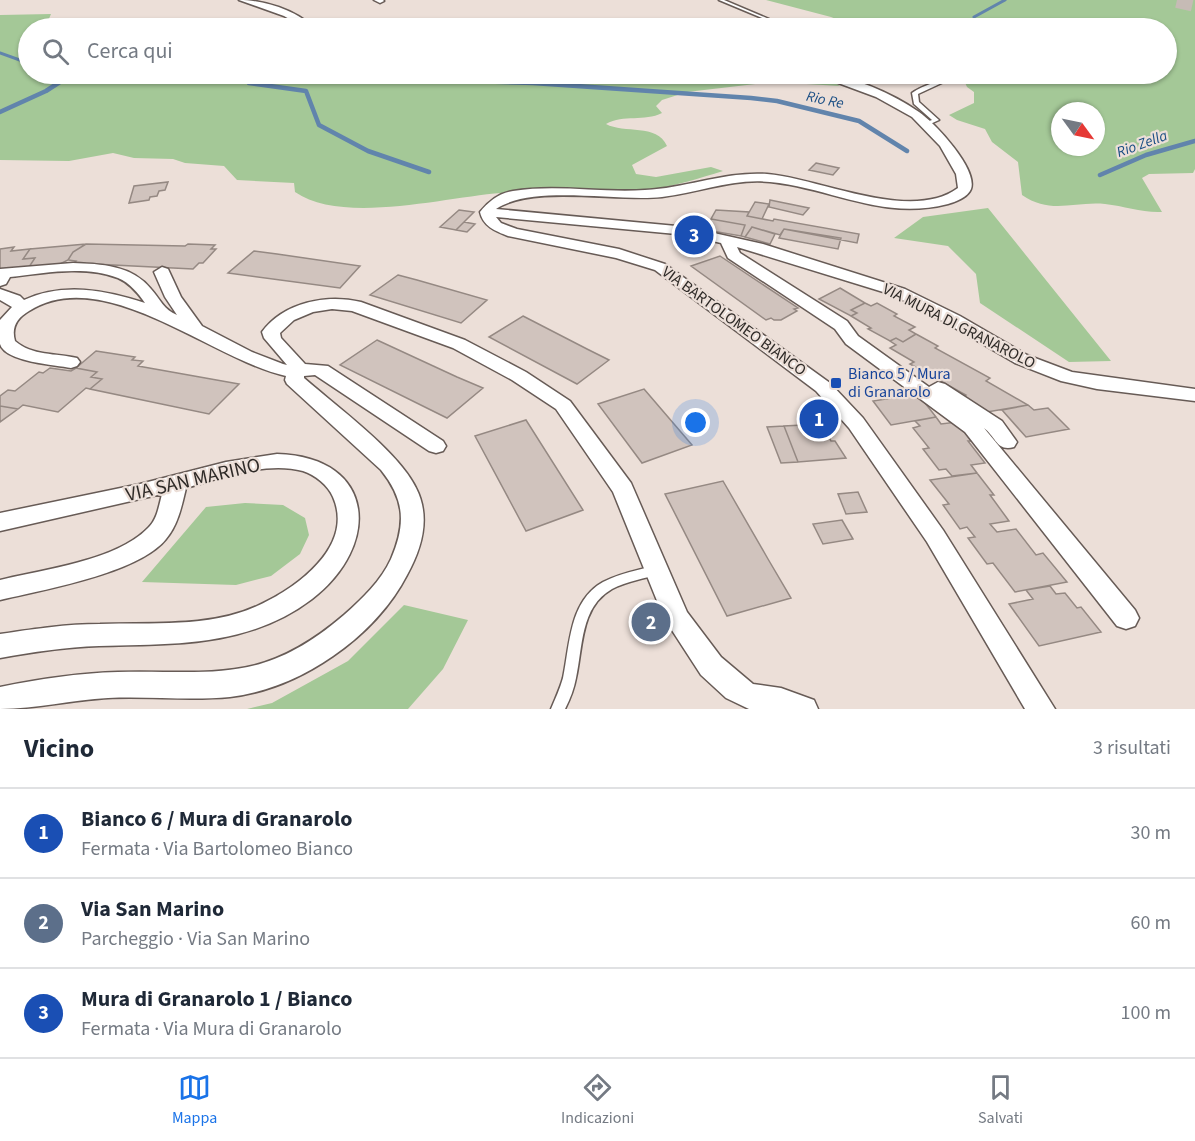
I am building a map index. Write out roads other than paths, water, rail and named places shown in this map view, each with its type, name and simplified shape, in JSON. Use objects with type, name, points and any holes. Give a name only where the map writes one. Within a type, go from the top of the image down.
[{"type":"street","points":[[243,0],[280,10],[295,18]]},
{"type":"street","points":[[488,212],[490,206],[496,201],[521,194],[660,194],[734,179],[758,177],[803,184],[872,202],[909,203],[945,200],[960,195],[964,180],[952,155],[926,124],[912,111],[897,102],[847,84]]},
{"type":"street","name":"VIA MURA DI GRANAROLO","points":[[488,212],[687,231],[727,239],[898,292],[954,320],[1021,359],[1068,377],[1107,385],[1195,395]]},
{"type":"street","name":"VIA BARTOLOMEO BIANCO","points":[[488,212],[488,217],[496,226],[513,233],[619,254],[660,267],[823,387],[856,423],[935,536],[1041,709]]},
{"type":"street","points":[[727,239],[733,255],[995,426],[1007,442]]},
{"type":"street","points":[[71,362],[26,354],[8,343],[4,333],[12,300],[0,283],[4,273],[78,268],[106,270],[127,276],[136,282],[162,315]]},
{"type":"street","points":[[162,272],[173,297],[196,330]]},
{"type":"street","points":[[12,300],[60,294],[84,294],[120,301],[162,315],[250,358],[278,368],[297,371],[305,368],[321,370],[436,446]]},
{"type":"street","points":[[0,700],[47,690],[116,685],[207,685],[250,681],[289,666],[318,651],[341,634],[388,587],[407,550],[412,531],[413,507],[408,493],[401,478],[389,465],[294,380],[297,371],[292,359],[277,346],[271,332],[277,324],[298,311],[311,306],[342,304],[356,306],[459,344],[519,376],[553,398],[569,413],[623,489],[677,618],[711,666],[749,696],[781,701],[804,709]]},
{"type":"street","points":[[841,325],[852,340],[972,427],[1126,618]]},
{"type":"street","name":"VIA SAN MARINO","points":[[0,522],[98,502],[264,463],[284,461],[307,464],[333,480],[346,498],[350,518],[343,544],[324,572],[294,598],[267,613],[228,628],[169,635],[78,636],[0,646]]},
{"type":"street","points":[[0,590],[112,560],[147,542],[157,534],[177,482]]},
{"type":"lane","points":[[721,0],[764,18]]},
{"type":"lane","points":[[926,124],[936,120],[916,103],[915,93],[931,84]]},
{"type":"lane","points":[[558,709],[568,685],[574,660],[577,626],[591,600],[602,589],[622,580],[657,570]]},
{"type":"waterway","points":[[974,17],[1005,0]]},
{"type":"waterway","name":"Rio Re","points":[[0,53],[18,59]]},
{"type":"waterway","points":[[0,112],[57,84]]},
{"type":"waterway","points":[[256,84],[306,91],[319,125],[368,151],[429,172]]},
{"type":"waterway","name":"Rio Re","points":[[548,84],[777,101],[859,121],[907,151]]},
{"type":"waterway","name":"Rio Zella","points":[[1100,175],[1146,155],[1195,141]]},
{"type":"tunnel","points":[[1177,0],[1195,4]]},
{"type":"place","name":"Mura di Granarolo 1 / Bianco","points":[[694,235]]},
{"type":"place","name":"Bianco 5 / Mura di Granarolo","points":[[836,383]]},
{"type":"place","name":"Bianco 6 / Mura di Granarolo","points":[[819,419]]},
{"type":"place","name":"Via San Marino","points":[[651,622]]}]
